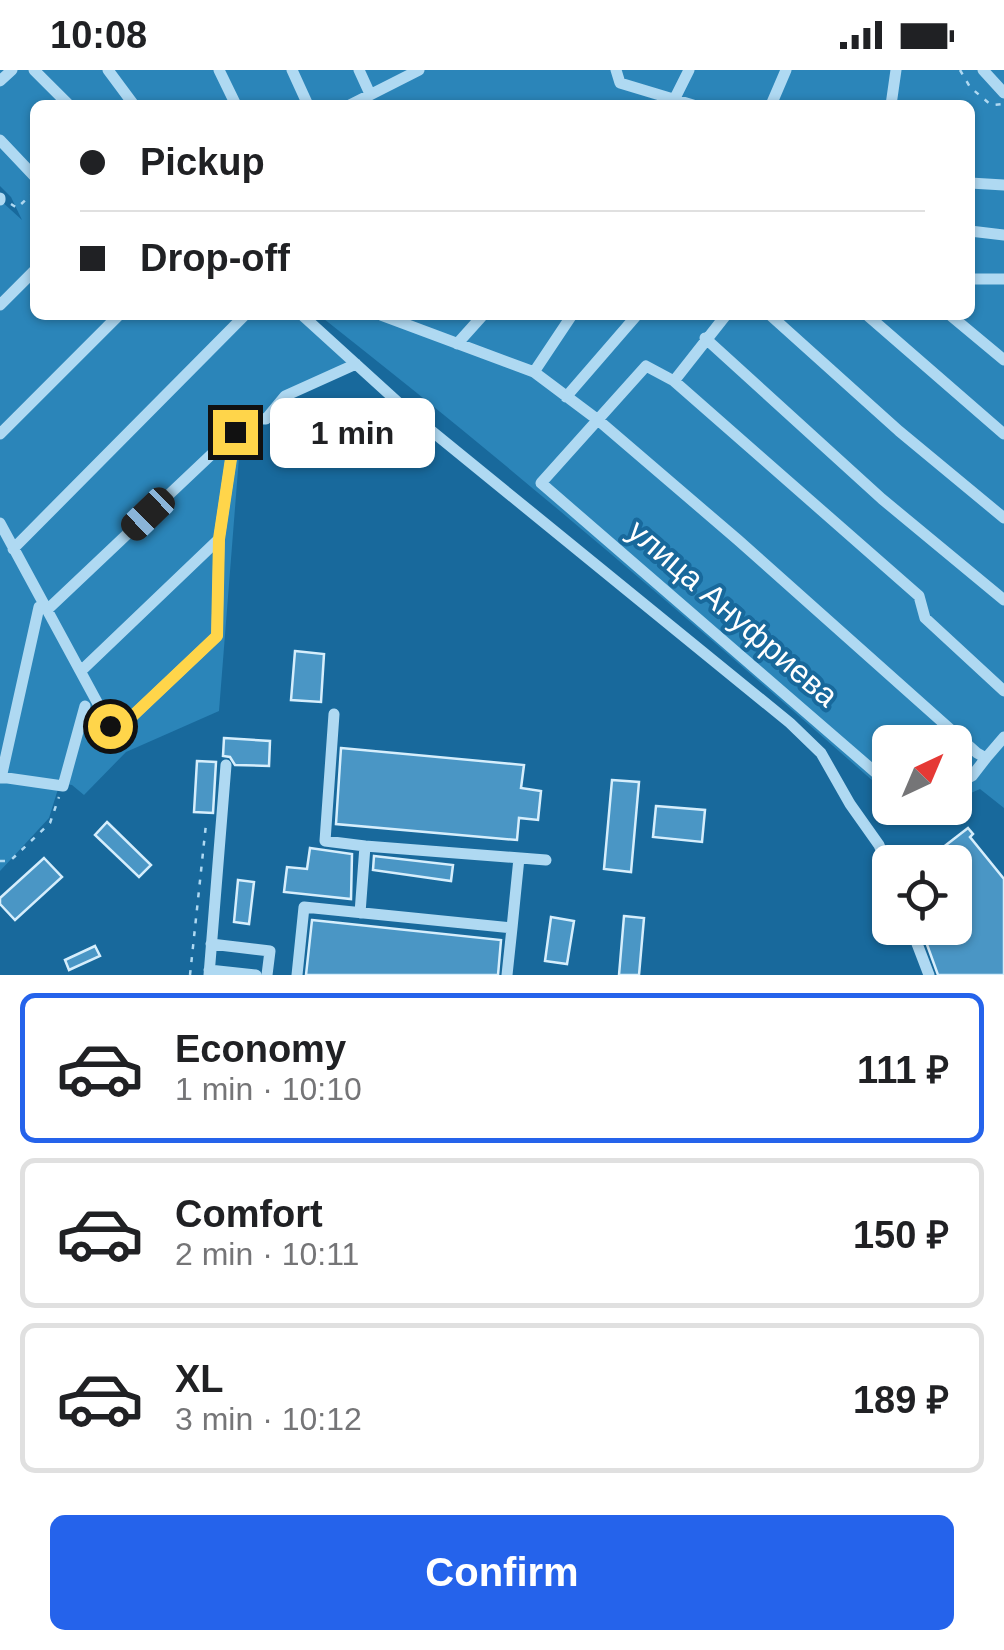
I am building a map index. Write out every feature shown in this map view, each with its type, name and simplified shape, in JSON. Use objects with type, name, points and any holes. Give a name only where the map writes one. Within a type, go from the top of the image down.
[{"type":"street","points":[[0,82],[12,70]]},
{"type":"street","points":[[34,70],[64,100]]},
{"type":"street","points":[[108,70],[130,100]]},
{"type":"street","points":[[219,70],[234,100]]},
{"type":"street","points":[[292,70],[306,100]]},
{"type":"street","points":[[359,70],[370,94]]},
{"type":"street","points":[[359,100],[419,70]]},
{"type":"street","points":[[616,70],[620,83],[674,100],[688,70]]},
{"type":"street","points":[[774,100],[786,70]]},
{"type":"street","points":[[892,100],[896,70]]},
{"type":"street","points":[[982,70],[1004,93]]},
{"type":"street","points":[[0,140],[30,172]]},
{"type":"street","points":[[975,184],[1004,185]]},
{"type":"street","points":[[975,231],[1004,234]]},
{"type":"street","points":[[0,304],[30,275]]},
{"type":"street","points":[[975,278],[1004,279]]},
{"type":"street","points":[[0,434],[113,320]]},
{"type":"street","points":[[13,548],[240,320]]},
{"type":"street","points":[[308,320],[412,416],[790,723],[820,753],[879,845]]},
{"type":"street","points":[[404,320],[534,372],[598,420],[986,758]]},
{"type":"street","points":[[457,344],[479,320]]},
{"type":"street","points":[[534,372],[569,320]]},
{"type":"street","points":[[566,398],[633,320]]},
{"type":"street","points":[[674,380],[721,320]]},
{"type":"street","points":[[776,320],[1004,518]]},
{"type":"street","points":[[875,320],[1004,434]]},
{"type":"street","points":[[956,320],[1004,360]]},
{"type":"street","points":[[705,338],[882,498],[1004,600]]},
{"type":"street","points":[[85,706],[63,786],[1,778],[43,608],[250,418],[266,420],[286,396],[356,364]]},
{"type":"street","points":[[598,420],[646,366],[674,380],[919,596],[925,618],[1004,691]]},
{"type":"street","name":"улица Ануфриева","points":[[598,420],[540,483],[872,769]]},
{"type":"street","points":[[0,523],[110,726],[123,725],[217,636],[219,539],[235,432]]},
{"type":"street","points":[[82,670],[219,539]]},
{"type":"street","points":[[334,714],[325,841],[546,860]]},
{"type":"street","points":[[972,776],[1004,737]]},
{"type":"street","points":[[226,766],[209,972],[256,975]]},
{"type":"street","points":[[360,913],[365,846]]},
{"type":"street","points":[[507,975],[519,858]]},
{"type":"street","points":[[297,975],[304,907],[512,928]]},
{"type":"street","points":[[211,944],[270,952],[268,975]]},
{"type":"street","points":[[918,945],[929,975]]},
{"type":"path","points":[[960,70],[970,87],[991,104],[1004,104]]},
{"type":"path","points":[[0,199],[17,208],[30,196]]},
{"type":"path","points":[[0,861],[10,861],[50,823],[63,786]]},
{"type":"path","points":[[190,975],[206,824]]},
{"type":"shaded area","points":[[0,70],[103,70],[125,100],[30,100],[30,320],[303,320],[347,362],[288,397],[279,420],[241,432],[219,711],[126,752],[84,795],[72,785],[0,774],[0,200],[22,220],[11,197],[0,186]]},
{"type":"shaded area","points":[[113,70],[1004,70],[1004,808],[980,789],[972,793],[972,725],[872,725],[872,780],[608,551],[325,320],[975,320],[975,100],[135,100]]},
{"type":"shaded area","points":[[0,781],[58,789],[49,818],[0,871]]},
{"type":"building","points":[[295,651],[324,654],[321,702],[291,700]]},
{"type":"building","points":[[224,738],[270,741],[269,766],[235,765],[230,757],[223,756]]},
{"type":"building","points":[[341,748],[524,765],[521,788],[541,791],[538,820],[519,818],[517,840],[336,824]]},
{"type":"building","points":[[197,761],[216,762],[213,813],[194,812]]},
{"type":"building","points":[[612,780],[639,782],[631,872],[604,869]]},
{"type":"building","points":[[656,806],[705,810],[702,842],[653,837]]},
{"type":"building","points":[[107,822],[151,865],[139,877],[95,835]]},
{"type":"building","points":[[968,828],[973,834],[970,837],[1004,879],[1004,975],[938,975],[927,945],[972,945],[972,845],[946,845]]},
{"type":"building","points":[[310,848],[352,854],[351,899],[284,892],[287,867],[307,869]]},
{"type":"building","points":[[374,856],[453,865],[451,881],[373,870]]},
{"type":"building","points":[[44,858],[62,877],[15,920],[0,904],[0,898]]},
{"type":"building","points":[[238,880],[254,882],[249,924],[234,922]]},
{"type":"building","points":[[624,916],[644,918],[639,975],[619,975]]},
{"type":"building","points":[[551,917],[574,921],[567,964],[545,961]]},
{"type":"building","points":[[312,920],[501,940],[498,975],[306,975]]},
{"type":"building","points":[[95,946],[100,956],[69,970],[65,960]]},
{"type":"route","points":[[110,726],[123,725],[217,636],[219,539],[235,432]]}]
